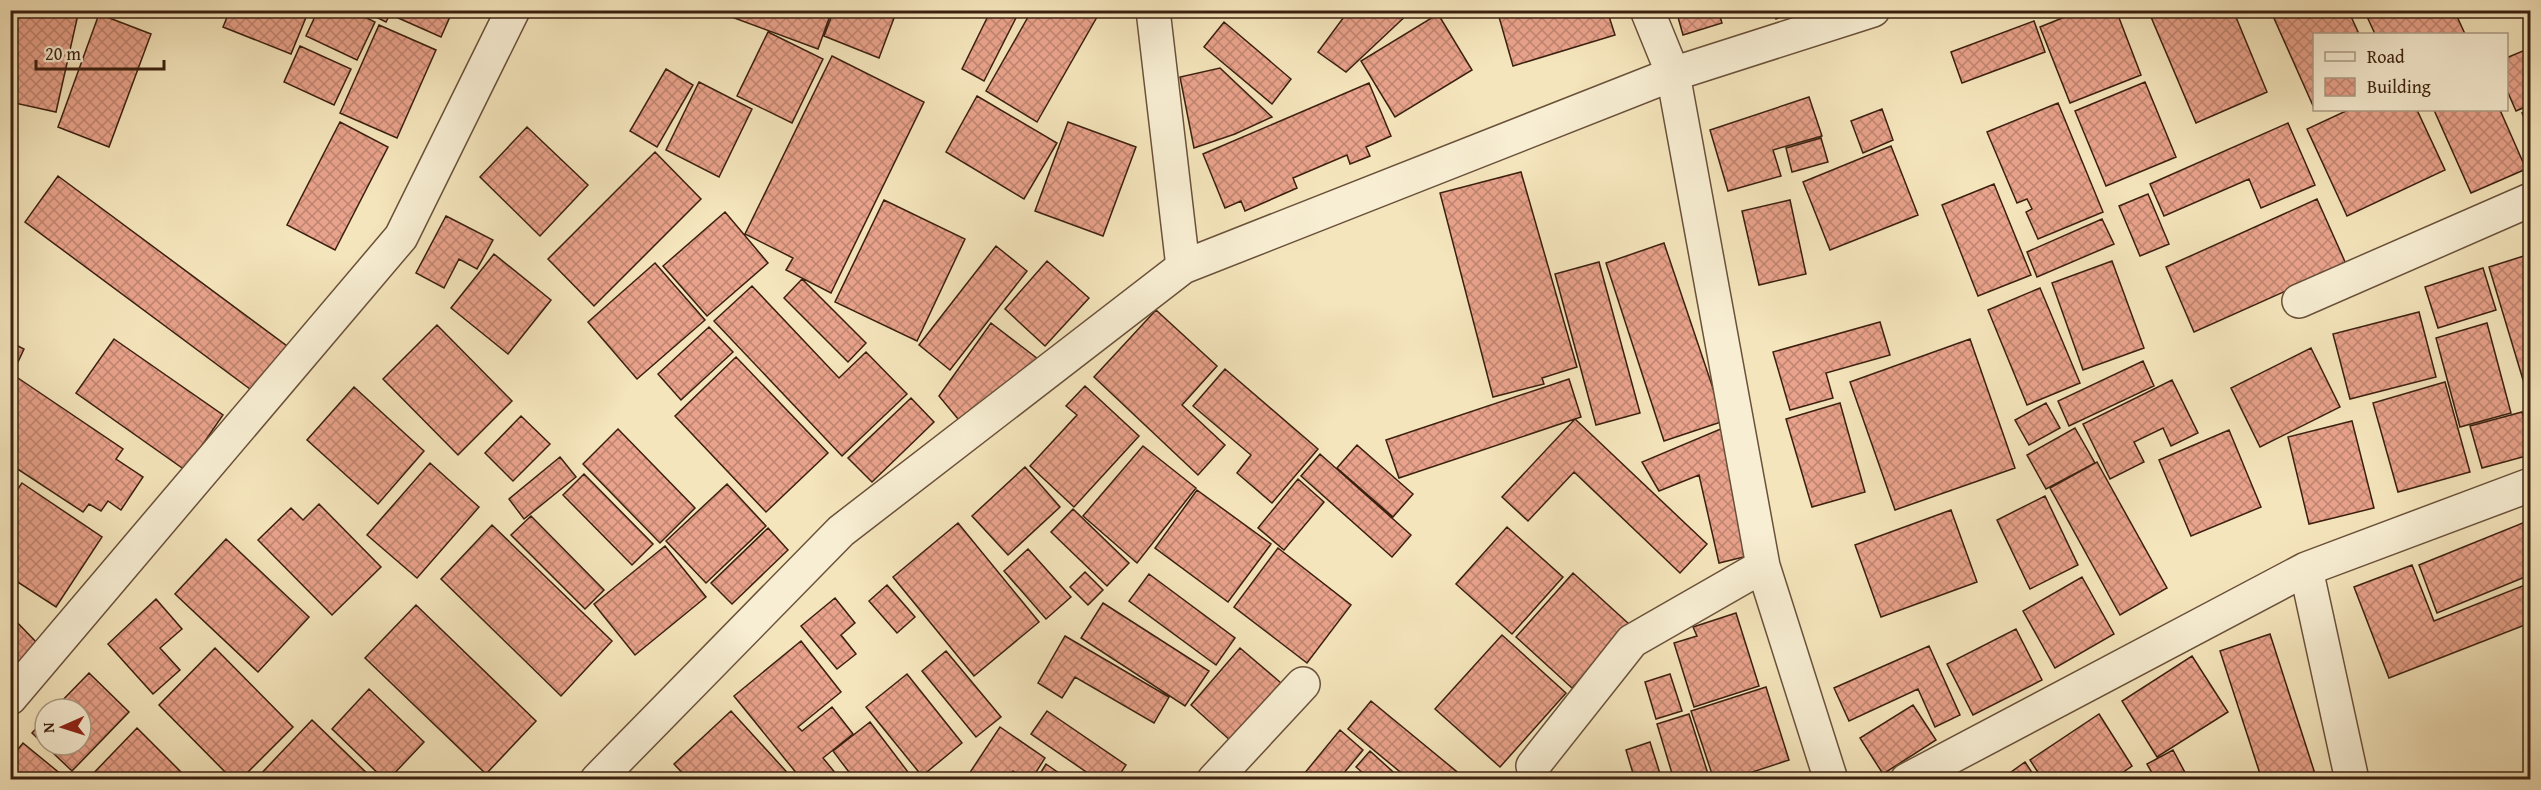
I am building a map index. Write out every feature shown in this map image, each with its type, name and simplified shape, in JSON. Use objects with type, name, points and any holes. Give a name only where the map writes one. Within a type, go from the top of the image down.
[{"type":"street","points":[[10,698],[401,237],[513,10]]},
{"type":"street","points":[[1153,10],[1183,267]]},
{"type":"street","points":[[1647,10],[1673,74],[1763,566],[1831,780]]},
{"type":"street","points":[[597,780],[841,531],[1183,267],[1673,74],[1873,10]]},
{"type":"street","points":[[2299,301],[2530,200]]},
{"type":"street","points":[[1907,780],[2306,568],[2530,485]]},
{"type":"street","points":[[1533,766],[1632,641],[1763,566]]},
{"type":"street","points":[[2306,568],[2352,780]]},
{"type":"street","points":[[1214,780],[1303,684]]},
{"type":"building","points":[[13,10],[79,10],[56,112],[10,102],[10,19]]},
{"type":"building","points":[[230,10],[309,10],[291,54],[223,27]]},
{"type":"building","points":[[318,10],[351,10],[375,22],[357,60],[306,36]]},
{"type":"building","points":[[362,10],[392,10],[386,22]]},
{"type":"building","points":[[398,10],[453,10],[441,37],[396,17]]},
{"type":"building","points":[[731,10],[832,10],[818,49],[729,16]]},
{"type":"building","points":[[834,10],[897,10],[879,58],[824,36]]},
{"type":"building","points":[[991,10],[1020,10],[984,81],[962,69]]},
{"type":"building","points":[[1032,10],[1101,10],[1037,122],[986,91]]},
{"type":"building","points":[[1349,10],[1412,10],[1346,72],[1318,52]]},
{"type":"building","points":[[1497,10],[1607,10],[1615,35],[1513,66]]},
{"type":"building","points":[[1676,10],[1718,10],[1722,23],[1683,35]]},
{"type":"building","points":[[1773,10],[1796,10],[1776,19]]},
{"type":"building","points":[[2082,10],[2116,10],[2141,75],[2070,103],[2040,27]]},
{"type":"building","points":[[2148,10],[2233,10],[2267,92],[2196,123]]},
{"type":"building","points":[[2285,10],[2348,10],[2359,33],[2313,33],[2313,106],[2273,16]]},
{"type":"building","points":[[2364,10],[2454,10],[2465,33],[2375,33]]},
{"type":"building","points":[[99,14],[151,34],[109,147],[58,127]]},
{"type":"building","points":[[1438,14],[1472,70],[1395,117],[1361,61]]},
{"type":"building","points":[[2034,21],[2045,52],[1962,83],[1951,52]]},
{"type":"building","points":[[1224,22],[1291,79],[1272,104],[1204,47]]},
{"type":"building","points":[[379,25],[436,50],[397,138],[340,113]]},
{"type":"building","points":[[768,32],[823,59],[792,123],[737,96]]},
{"type":"building","points":[[300,46],[351,69],[334,105],[284,82]]},
{"type":"building","points":[[2530,48],[2530,105],[2516,111],[2508,93],[2508,57]]},
{"type":"building","points":[[832,56],[924,102],[831,293],[786,270],[793,258],[745,234]]},
{"type":"building","points":[[1220,68],[1272,117],[1235,134],[1194,148],[1180,77]]},
{"type":"building","points":[[666,69],[693,85],[657,147],[630,131]]},
{"type":"building","points":[[699,82],[752,109],[719,177],[666,150]]},
{"type":"building","points":[[2145,82],[2176,157],[2106,186],[2075,111]]},
{"type":"building","points":[[1369,83],[1391,136],[1366,147],[1370,156],[1350,164],[1347,155],[1293,178],[1297,188],[1245,211],[1241,201],[1225,208],[1203,154]]},
{"type":"building","points":[[977,96],[1057,143],[1024,199],[946,152]]},
{"type":"building","points":[[1809,97],[1822,136],[1773,150],[1781,176],[1728,191],[1710,130]]},
{"type":"building","points":[[2058,103],[2103,212],[2038,239],[2026,212],[2032,209],[2027,199],[2017,203],[1987,132]]},
{"type":"building","points":[[1882,109],[1893,140],[1863,153],[1851,121]]},
{"type":"building","points":[[2530,110],[2530,132],[2522,113]]},
{"type":"building","points":[[2346,111],[2417,111],[2445,170],[2347,216],[2307,129]]},
{"type":"building","points":[[2434,111],[2500,111],[2526,169],[2471,193]]},
{"type":"building","points":[[340,122],[388,147],[335,250],[287,225]]},
{"type":"building","points":[[1068,122],[1136,147],[1103,236],[1035,211]]},
{"type":"building","points":[[2288,123],[2315,185],[2261,208],[2249,179],[2164,216],[2150,184]]},
{"type":"building","points":[[527,127],[588,185],[540,236],[480,177]]},
{"type":"building","points":[[1821,138],[1828,162],[1792,172],[1786,148]]},
{"type":"building","points":[[1891,146],[1918,215],[1830,250],[1803,182]]},
{"type":"building","points":[[655,152],[701,199],[594,306],[548,259]]},
{"type":"building","points":[[1521,172],[1577,367],[1542,378],[1544,384],[1493,397],[1440,193]]},
{"type":"building","points":[[58,176],[287,346],[254,392],[25,222]]},
{"type":"building","points":[[1994,184],[2031,275],[1978,296],[1942,205]]},
{"type":"building","points":[[2148,194],[2169,244],[2140,256],[2119,206]]},
{"type":"building","points":[[2317,199],[2346,264],[2194,332],[2166,267]]},
{"type":"building","points":[[884,200],[965,239],[917,341],[835,302]]},
{"type":"building","points":[[1790,200],[1806,274],[1759,285],[1742,211]]},
{"type":"building","points":[[725,212],[768,263],[707,316],[663,266]]},
{"type":"building","points":[[446,216],[493,240],[477,269],[459,259],[444,288],[416,273]]},
{"type":"building","points":[[2102,219],[2114,244],[2037,277],[2027,252]]},
{"type":"building","points":[[10,225],[15,226],[10,249]]},
{"type":"building","points":[[1664,243],[1724,421],[1664,441],[1606,263]]},
{"type":"building","points":[[996,246],[1027,271],[950,370],[919,345]]},
{"type":"building","points":[[494,254],[551,300],[508,354],[451,308]]},
{"type":"building","points":[[2530,254],[2530,403],[2489,267]]},
{"type":"building","points":[[1047,261],[1089,298],[1045,346],[1005,309]]},
{"type":"building","points":[[2112,261],[2144,348],[2083,370],[2052,283]]},
{"type":"building","points":[[1599,262],[1640,413],[1596,425],[1555,274]]},
{"type":"building","points":[[655,263],[705,320],[637,379],[588,322]]},
{"type":"building","points":[[2483,268],[2496,310],[2438,328],[2425,287]]},
{"type":"building","points":[[802,279],[866,343],[848,362],[784,298]]},
{"type":"building","points":[[752,286],[839,378],[866,352],[907,394],[842,456],[714,321]]},
{"type":"building","points":[[2040,288],[2080,383],[2027,405],[1988,310]]},
{"type":"building","points":[[1156,310],[1217,366],[1182,405],[1225,445],[1198,475],[1094,377]]},
{"type":"building","points":[[2419,312],[2436,377],[2350,399],[2333,334]]},
{"type":"building","points":[[1880,322],[1890,355],[1826,373],[1833,398],[1790,410],[1773,352]]},
{"type":"building","points":[[991,323],[1038,359],[963,425],[939,396]]},
{"type":"building","points":[[2487,323],[2511,413],[2460,427],[2436,338]]},
{"type":"building","points":[[437,325],[512,401],[458,455],[383,379]]},
{"type":"building","points":[[709,327],[733,352],[681,400],[658,374]]},
{"type":"building","points":[[114,339],[223,415],[185,470],[76,393]]},
{"type":"building","points":[[1970,339],[2015,468],[1895,510],[1850,382]]},
{"type":"building","points":[[10,342],[24,349],[10,379]]},
{"type":"building","points":[[2311,348],[2340,407],[2260,447],[2231,388]]},
{"type":"building","points":[[736,357],[828,453],[766,512],[675,416]]},
{"type":"building","points":[[2143,361],[2154,386],[2069,426],[2058,401]]},
{"type":"building","points":[[1225,369],[1318,449],[1272,503],[1237,473],[1251,455],[1193,406]]},
{"type":"building","points":[[15,376],[123,449],[116,459],[143,477],[121,510],[108,501],[101,511],[89,504],[83,512],[10,464],[10,383]]},
{"type":"building","points":[[1569,379],[1581,417],[1399,478],[1386,440]]},
{"type":"building","points":[[2172,380],[2198,433],[2171,446],[2163,428],[2134,442],[2144,462],[2110,479],[2083,424]]},
{"type":"building","points":[[2445,382],[2470,472],[2398,492],[2373,403]]},
{"type":"building","points":[[1085,386],[1139,436],[1074,507],[1030,466],[1077,415],[1066,406]]},
{"type":"building","points":[[354,387],[424,451],[378,504],[307,440]]},
{"type":"building","points":[[911,398],[934,422],[872,482],[848,458]]},
{"type":"building","points":[[1840,403],[1865,492],[1812,507],[1786,419]]},
{"type":"building","points":[[2046,403],[2060,428],[2029,445],[2015,420]]},
{"type":"building","points":[[2522,412],[2530,440],[2530,455],[2482,468],[2470,426]]},
{"type":"building","points":[[521,416],[550,444],[513,481],[485,453]]},
{"type":"building","points":[[1575,419],[1707,544],[1680,573],[1574,472],[1528,521],[1502,497]]},
{"type":"building","points":[[2352,421],[2374,508],[2309,524],[2288,437]]},
{"type":"building","points":[[1723,428],[1752,555],[1719,563],[1699,475],[1659,491],[1642,462]]},
{"type":"building","points":[[2075,428],[2095,463],[2046,489],[2027,455]]},
{"type":"building","points":[[618,429],[695,508],[660,543],[583,464]]},
{"type":"building","points":[[2229,430],[2261,507],[2191,536],[2159,460]]},
{"type":"building","points":[[1357,445],[1413,494],[1393,517],[1337,468]]},
{"type":"building","points":[[1143,446],[1196,488],[1137,563],[1083,516]]},
{"type":"building","points":[[1320,454],[1411,535],[1392,557],[1301,476]]},
{"type":"building","points":[[560,457],[576,477],[524,519],[509,499]]},
{"type":"building","points":[[2097,462],[2167,588],[2120,615],[2050,488]]},
{"type":"building","points":[[430,463],[479,507],[417,578],[367,535]]},
{"type":"building","points":[[1025,467],[1060,507],[1008,555],[972,516]]},
{"type":"building","points":[[584,474],[653,544],[632,565],[563,495]]},
{"type":"building","points":[[1298,479],[1324,502],[1284,550],[1258,528]]},
{"type":"building","points":[[22,483],[102,537],[56,607],[10,577],[10,500]]},
{"type":"building","points":[[727,484],[766,526],[706,583],[666,541]]},
{"type":"building","points":[[1197,490],[1271,544],[1228,602],[1155,548]]},
{"type":"building","points":[[2045,496],[2078,565],[2030,589],[1997,520]]},
{"type":"building","points":[[319,504],[381,567],[332,615],[258,540],[291,508],[303,520]]},
{"type":"building","points":[[1073,509],[1129,563],[1107,586],[1051,532]]},
{"type":"building","points":[[1951,510],[1977,582],[1881,617],[1855,545]]},
{"type":"building","points":[[531,516],[604,590],[585,609],[511,535]]},
{"type":"building","points":[[2530,520],[2530,575],[2437,613],[2419,565]]},
{"type":"building","points":[[958,523],[1039,622],[974,676],[893,577]]},
{"type":"building","points":[[492,525],[612,641],[561,696],[441,579]]},
{"type":"building","points":[[1507,527],[1563,577],[1512,634],[1456,584]]},
{"type":"building","points":[[768,528],[788,550],[732,604],[711,583]]},
{"type":"building","points":[[226,539],[309,617],[258,672],[175,594]]},
{"type":"building","points":[[665,546],[706,597],[635,655],[594,604]]},
{"type":"building","points":[[1278,548],[1351,605],[1307,663],[1234,607]]},
{"type":"building","points":[[1028,549],[1071,597],[1046,619],[1004,571]]},
{"type":"building","points":[[2412,565],[2434,621],[2530,583],[2530,623],[2389,678],[2354,587]]},
{"type":"building","points":[[1085,572],[1103,590],[1088,605],[1070,587]]},
{"type":"building","points":[[1573,573],[1629,624],[1572,688],[1516,637]]},
{"type":"building","points":[[1149,574],[1235,638],[1216,665],[1129,601]]},
{"type":"building","points":[[2082,577],[2114,634],[2055,668],[2023,611]]},
{"type":"building","points":[[887,585],[915,617],[897,633],[869,601]]},
{"type":"building","points":[[835,598],[855,623],[841,635],[856,654],[837,669],[801,626]]},
{"type":"building","points":[[156,599],[182,629],[160,648],[180,670],[153,694],[108,644]]},
{"type":"building","points":[[1103,603],[1209,671],[1185,706],[1081,638]]},
{"type":"building","points":[[416,605],[536,721],[486,774],[365,658]]},
{"type":"building","points":[[1736,613],[1759,686],[1694,707],[1674,643],[1697,636],[1693,627]]},
{"type":"building","points":[[10,615],[39,645],[10,672]]},
{"type":"building","points":[[2016,629],[2042,680],[1973,715],[1947,664]]},
{"type":"building","points":[[2270,634],[2317,780],[2262,780],[2220,651]]},
{"type":"building","points":[[1502,635],[1566,693],[1500,767],[1435,709]]},
{"type":"building","points":[[1065,636],[1169,697],[1154,723],[1075,677],[1062,698],[1038,683]]},
{"type":"building","points":[[801,641],[841,692],[798,727],[802,731],[832,707],[853,734],[823,758],[841,780],[802,780],[734,696]]},
{"type":"building","points":[[1929,646],[1960,715],[1935,727],[1918,689],[1849,721],[1834,688]]},
{"type":"building","points":[[215,648],[293,727],[240,780],[233,780],[159,705]]},
{"type":"building","points":[[1240,648],[1281,683],[1231,741],[1191,705]]},
{"type":"building","points":[[946,651],[1001,717],[976,737],[922,671]]},
{"type":"building","points":[[2192,656],[2228,712],[2157,757],[2122,701]]},
{"type":"building","points":[[89,673],[129,712],[93,749],[93,697],[66,697]]},
{"type":"building","points":[[907,674],[962,743],[922,776],[866,707]]},
{"type":"building","points":[[1670,674],[1682,711],[1656,719],[1645,682]]},
{"type":"building","points":[[1766,687],[1789,760],[1728,780],[1714,780],[1691,711]]},
{"type":"building","points":[[369,689],[424,742],[388,780],[385,780],[332,729]]},
{"type":"building","points":[[1371,701],[1467,780],[1410,780],[1348,729]]},
{"type":"building","points":[[1913,705],[1936,740],[1883,774],[1860,738]]},
{"type":"building","points":[[731,711],[794,780],[689,780],[674,764]]},
{"type":"building","points":[[1047,711],[1126,765],[1116,780],[1098,780],[1031,734]]},
{"type":"building","points":[[1689,714],[1709,777],[1701,780],[1674,780],[1657,724]]},
{"type":"building","points":[[2099,714],[2132,766],[2112,780],[2043,780],[2030,760]]},
{"type":"building","points":[[312,720],[373,779],[255,780]]},
{"type":"building","points":[[870,722],[911,776],[906,780],[855,780],[833,751]]},
{"type":"building","points":[[1000,727],[1045,758],[1031,780],[1026,780],[1013,771],[1007,780],[965,780]]},
{"type":"building","points":[[137,728],[189,780],[87,780]]},
{"type":"building","points":[[1340,730],[1363,750],[1338,780],[1299,780]]},
{"type":"building","points":[[1650,742],[1662,780],[1635,780],[1626,750]]},
{"type":"building","points":[[23,743],[33,751],[33,757],[40,757],[68,780],[10,780],[10,759]]},
{"type":"building","points":[[2173,750],[2189,780],[2156,780],[2147,764]]},
{"type":"building","points":[[1370,751],[1402,780],[1371,780],[1356,767]]},
{"type":"building","points":[[57,757],[86,757],[72,771]]},
{"type":"building","points":[[2025,762],[2037,780],[2000,780]]},
{"type":"building","points":[[1046,764],[1069,780],[1036,780]]}]
